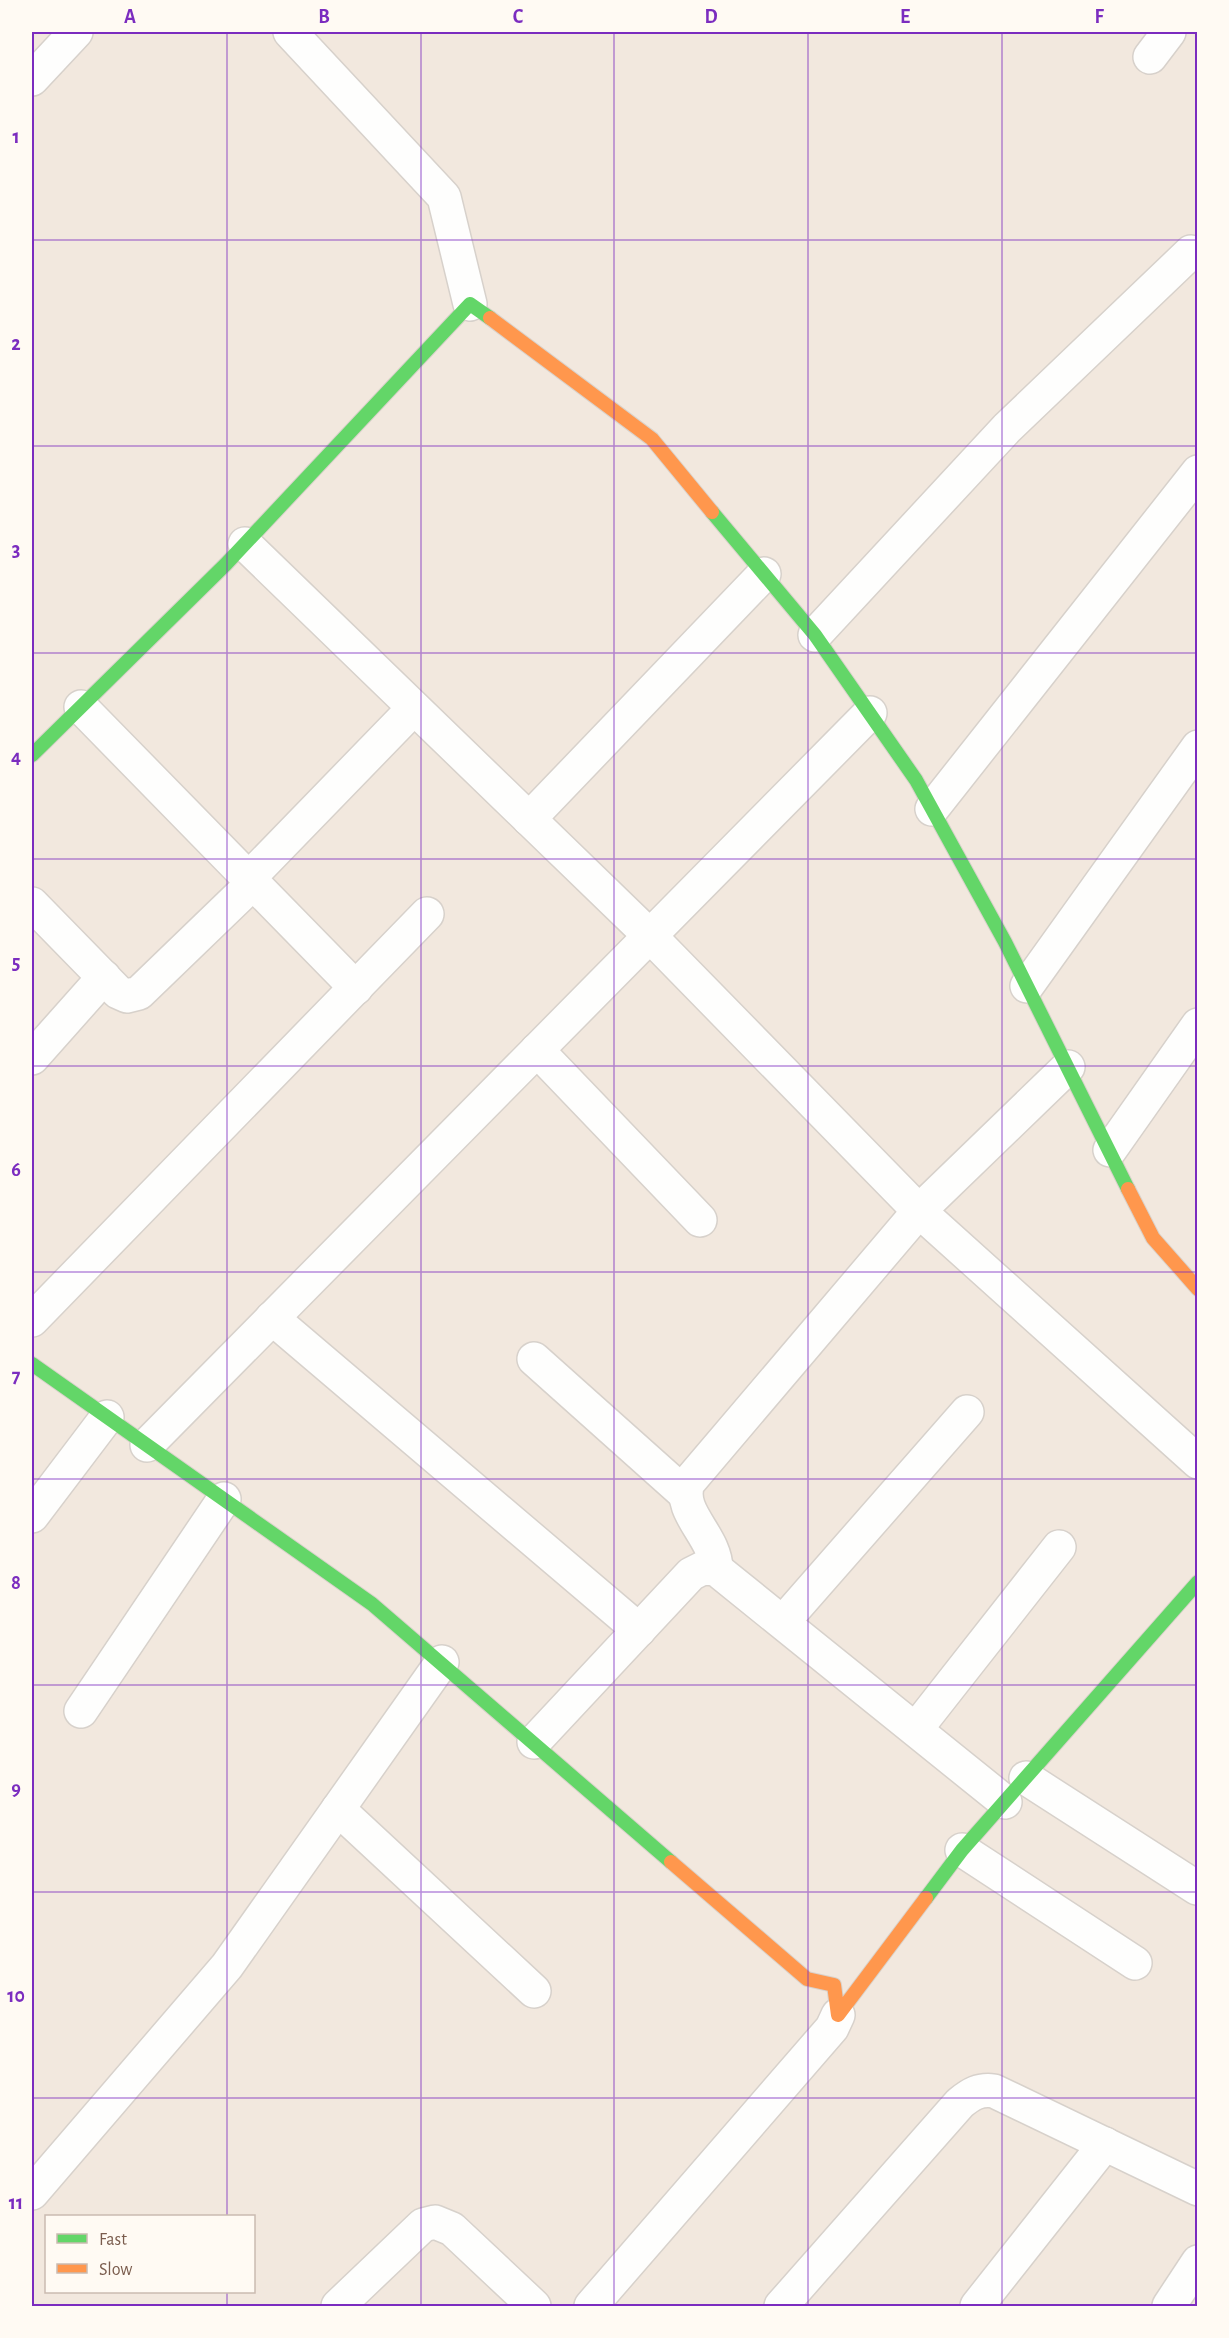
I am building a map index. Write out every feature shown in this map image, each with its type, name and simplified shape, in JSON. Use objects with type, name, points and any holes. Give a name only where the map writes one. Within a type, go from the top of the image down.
[{"type":"street","points":[[32,79],[76,32]]},
{"type":"street","points":[[291,32],[444,197],[470,304],[652,439],[815,635],[916,780],[1027,986],[1153,1238],[1197,1289]]},
{"type":"street","points":[[1150,57],[1169,32]]},
{"type":"street","points":[[815,635],[1007,428],[1191,252]]},
{"type":"street","points":[[32,756],[245,544],[470,304]]},
{"type":"street","points":[[932,809],[1197,472]]},
{"type":"street","points":[[245,544],[650,936],[919,1211],[1197,1462]]},
{"type":"street","points":[[529,819],[764,574]]},
{"type":"street","points":[[81,707],[356,988]]},
{"type":"street","points":[[32,904],[118,992],[127,996],[139,993],[251,881],[414,708]]},
{"type":"street","points":[[147,1445],[870,713]]},
{"type":"street","points":[[1027,986],[1197,747]]},
{"type":"street","points":[[32,1320],[428,914]]},
{"type":"street","points":[[32,1058],[104,977]]},
{"type":"street","points":[[1110,1150],[1197,1025]]},
{"type":"street","points":[[537,1050],[700,1220]]},
{"type":"street","points":[[716,1569],[714,1550],[685,1503],[684,1493],[688,1483],[919,1211],[1068,1067]]},
{"type":"street","points":[[272,1318],[639,1630]]},
{"type":"street","points":[[534,1359],[684,1493]]},
{"type":"street","points":[[32,1364],[372,1604],[807,1979],[834,1985],[838,2015]]},
{"type":"street","points":[[783,1622],[967,1412]]},
{"type":"street","points":[[32,1516],[107,1417]]},
{"type":"street","points":[[81,1711],[224,1499]]},
{"type":"street","points":[[916,1730],[1059,1547]]},
{"type":"street","points":[[534,1742],[691,1574],[703,1568],[716,1569],[916,1730],[1016,1790],[1197,1888]]},
{"type":"street","points":[[591,2307],[832,2028],[838,2015],[962,1850],[1197,1582]]},
{"type":"street","points":[[32,2193],[215,1981],[442,1662]]},
{"type":"street","points":[[338,1809],[534,1991]]},
{"type":"street","points":[[962,1850],[1135,1963]]},
{"type":"street","points":[[781,2307],[960,2103],[971,2094],[983,2090],[994,2091],[1197,2189]]},
{"type":"street","points":[[977,2307],[1105,2144]]},
{"type":"street","points":[[338,2307],[423,2225],[435,2222],[452,2229],[534,2307]]},
{"type":"street","points":[[1169,2307],[1197,2262]]},
{"type":"shaded area","points":[[32,32],[1197,32],[1197,2306],[32,2306]]},
{"type":"traffic: fast","points":[[32,755],[226,564],[470,304],[490,318]]},
{"type":"traffic: fast","points":[[712,512],[815,635],[916,780],[1005,942],[1128,1189]]},
{"type":"traffic: fast","points":[[32,1364],[372,1604],[671,1862]]},
{"type":"traffic: fast","points":[[926,1898],[962,1850],[1198,1582]]},
{"type":"traffic: slow","points":[[490,318],[652,439],[712,512]]},
{"type":"traffic: slow","points":[[1128,1189],[1153,1238],[1198,1289]]},
{"type":"traffic: slow","points":[[671,1862],[807,1979],[834,1985],[838,2015],[926,1898]]}]
